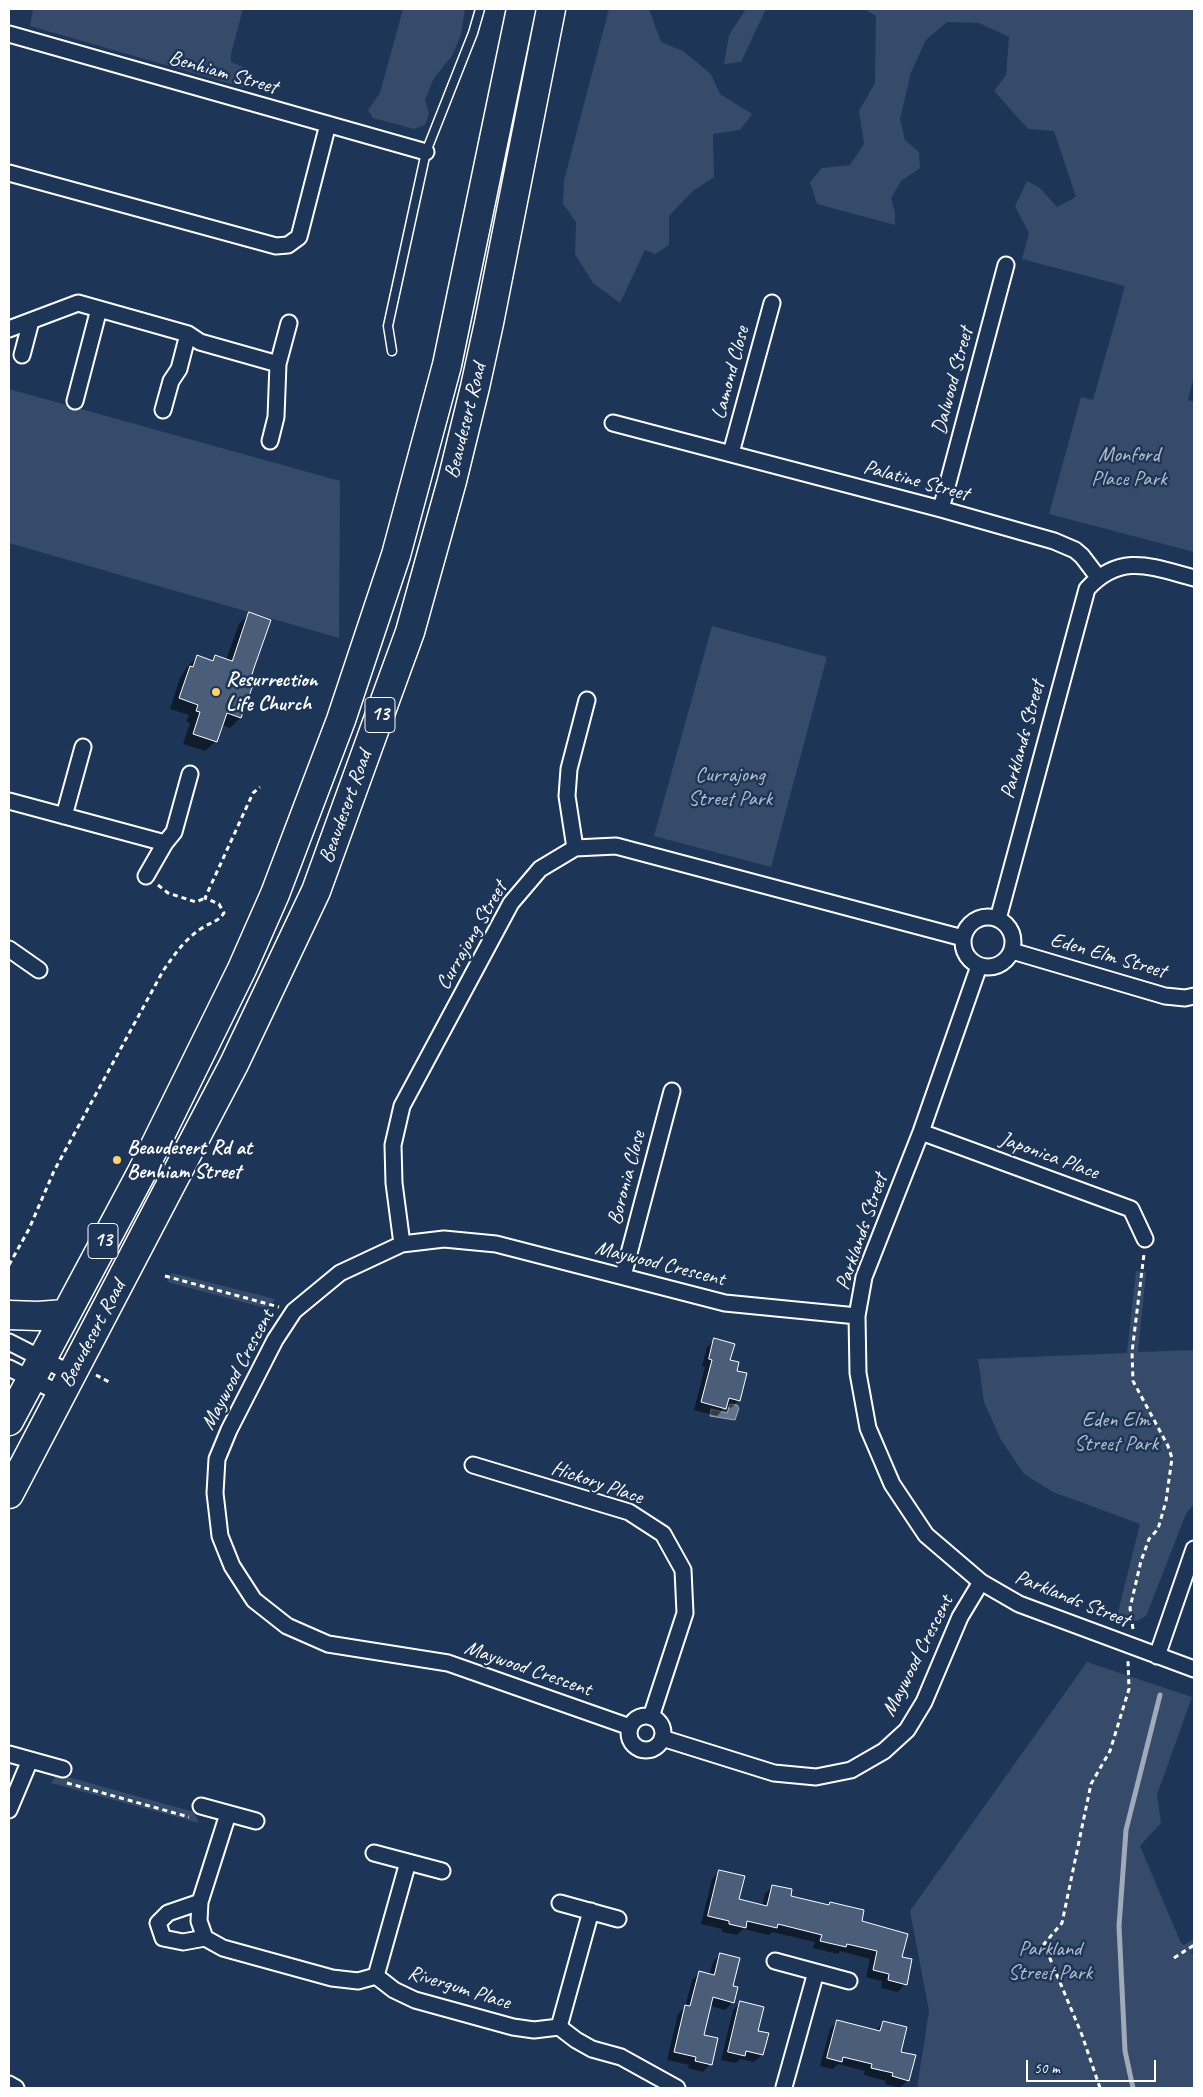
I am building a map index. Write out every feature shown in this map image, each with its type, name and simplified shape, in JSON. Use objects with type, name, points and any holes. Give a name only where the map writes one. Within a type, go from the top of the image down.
[{"type":"highway","name":"Beaudesert Road","points":[[9,1421],[27,1368],[65,1314],[147,1161],[242,969],[275,894],[341,720],[396,555],[447,365],[521,9]]},
{"type":"highway","name":"Beaudesert Road","points":[[9,1494],[74,1380],[234,1064],[312,900],[383,706],[410,632],[452,481],[475,387],[551,9]]},
{"type":"highway","points":[[9,1316],[65,1314]]},
{"type":"street","name":"Benhiam Street","points":[[9,34],[426,152]]},
{"type":"street","points":[[9,173],[276,246],[288,245],[300,237],[328,124]]},
{"type":"street","name":"Dalwood Street","points":[[941,509],[1006,265]]},
{"type":"street","points":[[9,329],[78,303],[188,334],[200,342],[278,364]]},
{"type":"street","name":"Lamond Close","points":[[731,453],[772,303]]},
{"type":"street","points":[[75,401],[99,309]]},
{"type":"street","points":[[22,355],[31,320]]},
{"type":"street","points":[[270,441],[276,417],[278,364],[288,323]]},
{"type":"street","points":[[163,410],[171,381],[180,369],[188,334]]},
{"type":"street","name":"Palatine Street","points":[[613,423],[941,509],[1054,541],[1075,550],[1098,577]]},
{"type":"street","points":[[1098,577],[1121,567],[1141,564],[1194,578]]},
{"type":"street","name":"Parklands Street","points":[[998,919],[1081,604],[1087,589],[1098,577]]},
{"type":"street","points":[[575,848],[567,796],[568,769],[587,700]]},
{"type":"street","points":[[64,816],[82,747]]},
{"type":"street","points":[[146,876],[165,843],[174,832],[190,774]]},
{"type":"street","points":[[9,800],[165,843]]},
{"type":"street","name":"Currajong Street","points":[[402,1244],[394,1183],[393,1145],[402,1106],[511,903],[540,869],[575,848],[616,846],[963,938]]},
{"type":"street","points":[[986,917],[998,919],[1008,926],[1012,934],[1012,951],[1006,960],[996,966],[980,966],[969,959],[964,950],[963,938],[965,930],[974,921],[986,917]]},
{"type":"street","points":[[9,949],[39,970]]},
{"type":"street","name":"Eden Elm Street","points":[[1012,951],[1166,996],[1185,998],[1194,996]]},
{"type":"street","name":"Parklands Street","points":[[980,966],[921,1132],[864,1277],[857,1316],[858,1373],[868,1428],[892,1484],[926,1535],[981,1582],[1019,1604],[1194,1669]]},
{"type":"street","name":"Boronia Close","points":[[623,1276],[672,1092]]},
{"type":"street","name":"Japonica Place","points":[[921,1132],[1131,1209],[1145,1239]]},
{"type":"street","name":"Maywood Crescent","points":[[630,1727],[448,1664],[328,1644],[287,1626],[254,1600],[232,1566],[220,1536],[215,1493],[217,1459],[229,1430],[274,1340],[294,1312],[340,1273],[402,1244],[444,1239],[496,1244],[725,1303],[857,1316]]},
{"type":"street","points":[[9,1342],[27,1368],[74,1380]]},
{"type":"street","points":[[27,1368],[74,1380]]},
{"type":"street","name":"Hickory Place","points":[[473,1465],[629,1512],[662,1534],[683,1570],[685,1613],[651,1717]]},
{"type":"street","points":[[1157,1656],[1194,1549]]},
{"type":"street","name":"Maywood Crescent","points":[[662,1738],[774,1773],[816,1777],[851,1770],[884,1751],[907,1730],[924,1702],[960,1617],[981,1582]]},
{"type":"street","points":[[641,1717],[651,1717],[660,1723],[663,1733],[662,1738],[656,1746],[641,1749],[633,1742],[629,1732],[630,1727],[632,1723],[641,1717]]},
{"type":"street","points":[[9,1754],[30,1760],[61,1775]]},
{"type":"street","points":[[9,1810],[30,1760]]},
{"type":"street","points":[[201,1806],[256,1821]]},
{"type":"street","points":[[200,1902],[168,1913],[158,1923],[163,1938],[183,1942],[206,1938],[199,1922],[200,1902],[224,1812]]},
{"type":"street","points":[[374,1853],[442,1871]]},
{"type":"street","points":[[376,1976],[408,1862]]},
{"type":"street","points":[[560,1903],[618,1919]]},
{"type":"street","points":[[591,1911],[559,2027],[584,2044],[621,2057],[677,2088]]},
{"type":"street","name":"Rivergum Place","points":[[206,1938],[223,1948],[332,1978],[358,1981],[376,1976],[394,1990],[415,2000],[513,2027],[534,2030],[559,2027]]},
{"type":"street","points":[[776,1961],[849,1981]]},
{"type":"street","points":[[782,2088],[816,1972]]},
{"type":"street","points":[[9,2084],[16,2088]]},
{"type":"lane","points":[[392,351],[388,326],[426,152],[473,34],[480,9]]},
{"type":"path","points":[[146,876],[168,893],[196,902],[205,898],[253,793],[260,787]]},
{"type":"path","points":[[9,1266],[54,1171],[163,971],[181,945],[203,927],[218,921],[224,914],[219,904],[205,898]]},
{"type":"path","points":[[1133,1633],[1130,1608],[1149,1539],[1158,1529],[1166,1501],[1172,1458],[1168,1446],[1133,1381],[1132,1352],[1145,1239]]},
{"type":"path","points":[[164,1276],[294,1312]]},
{"type":"path","points":[[74,1380],[109,1382]]},
{"type":"path","points":[[1100,2088],[1082,2035],[1044,1944],[1062,1923],[1092,1784],[1110,1751],[1129,1689],[1128,1663]]},
{"type":"path","points":[[61,1775],[174,1814],[201,1818],[224,1812]]},
{"type":"path","points":[[1174,1958],[1194,1945]]},
{"type":"green space","points":[[33,9],[243,9],[231,54],[231,62],[245,68],[245,88],[30,26]]},
{"type":"green space","points":[[403,9],[465,9],[461,35],[452,56],[434,78],[425,100],[429,114],[425,125],[414,129],[373,118],[368,110],[380,93]]},
{"type":"green space","points":[[609,9],[649,9],[661,42],[683,51],[711,74],[720,94],[752,114],[740,130],[713,134],[714,177],[693,191],[669,216],[669,245],[655,254],[645,250],[620,303],[593,283],[575,254],[576,222],[563,204],[564,180]]},
{"type":"green space","points":[[746,9],[766,9],[741,62],[724,64],[729,35]]},
{"type":"green space","name":"Monford Place Park","points":[[864,9],[1194,9],[1194,376],[1188,400],[1194,402],[1194,552],[1049,514],[1081,397],[1093,400],[1125,286],[1022,259],[1029,233],[1015,206],[1027,181],[1040,188],[1057,207],[1076,197],[1054,131],[1028,129],[994,91],[1006,75],[1009,37],[979,23],[947,22],[926,40],[911,72],[900,119],[905,140],[919,152],[920,168],[901,181],[891,198],[895,213],[895,225],[817,204],[810,182],[822,168],[850,165],[864,144],[859,111],[875,83],[876,16]]},
{"type":"green space","points":[[9,389],[340,481],[339,638],[9,543]]},
{"type":"green space","name":"Currajong Street Park","points":[[712,626],[827,657],[771,867],[654,836]]},
{"type":"green space","name":"Eden Elm Street Park","points":[[1136,1271],[1146,1272],[1138,1352],[1194,1350],[1194,1504],[1186,1514],[1146,1616],[1137,1621],[1117,1616],[1140,1524],[1053,1492],[1024,1474],[1001,1440],[984,1402],[978,1359],[1127,1353]]},
{"type":"green space","points":[[172,1273],[275,1299],[269,1309],[167,1282]]},
{"type":"green space","name":"Parkland Street Park","points":[[1087,1662],[1192,1697],[1157,1795],[1161,1823],[1140,1846],[1181,1943],[1184,1945],[1194,1939],[1194,1950],[1191,1952],[1194,1955],[1194,2088],[917,2088],[929,2011],[910,1911]]},
{"type":"green space","points":[[57,1774],[194,1812],[199,1823],[51,1783]]},
{"type":"shaded area","points":[[730,1404],[737,1405],[739,1408],[735,1420],[710,1416],[711,1409],[727,1413]]},
{"type":"building","name":"Resurrection Life Church","points":[[249,612],[271,620],[249,684],[253,685],[241,718],[227,713],[217,742],[193,734],[200,712],[196,711],[198,705],[179,698],[190,666],[193,667],[197,655],[213,661],[215,655],[232,661]]},
{"type":"building","points":[[714,1338],[735,1344],[730,1360],[739,1362],[737,1371],[747,1373],[740,1401],[729,1398],[726,1409],[701,1402],[712,1360],[709,1359]]},
{"type":"building","points":[[719,1870],[745,1876],[739,1899],[767,1906],[772,1885],[792,1889],[791,1896],[829,1905],[830,1902],[864,1910],[862,1921],[908,1934],[902,1957],[912,1959],[907,1985],[888,1980],[889,1974],[873,1970],[877,1951],[847,1944],[846,1947],[820,1941],[822,1935],[778,1924],[777,1928],[747,1921],[746,1928],[729,1924],[729,1921],[708,1916]]},
{"type":"building","points":[[720,1953],[740,1958],[733,1986],[738,1987],[734,2003],[713,1997],[704,2035],[718,2038],[712,2065],[695,2061],[696,2057],[674,2052],[685,2005],[690,2006],[699,1971],[714,1975]]},
{"type":"building","points":[[740,2001],[764,2007],[758,2031],[769,2033],[763,2055],[746,2051],[745,2056],[728,2052]]},
{"type":"building","points":[[837,2020],[880,2031],[883,2021],[907,2027],[901,2052],[916,2055],[909,2081],[892,2076],[893,2073],[871,2068],[872,2064],[843,2057],[842,2062],[827,2058]]},
{"type":"waterway","points":[[1133,2088],[1125,2051],[1119,1926],[1126,1830],[1160,1695]]},
{"type":"place","name":"Resurrection Life Church","points":[[216,692]]},
{"type":"place","name":"Beaudesert Rd at Benhiam Street","points":[[117,1160]]}]
